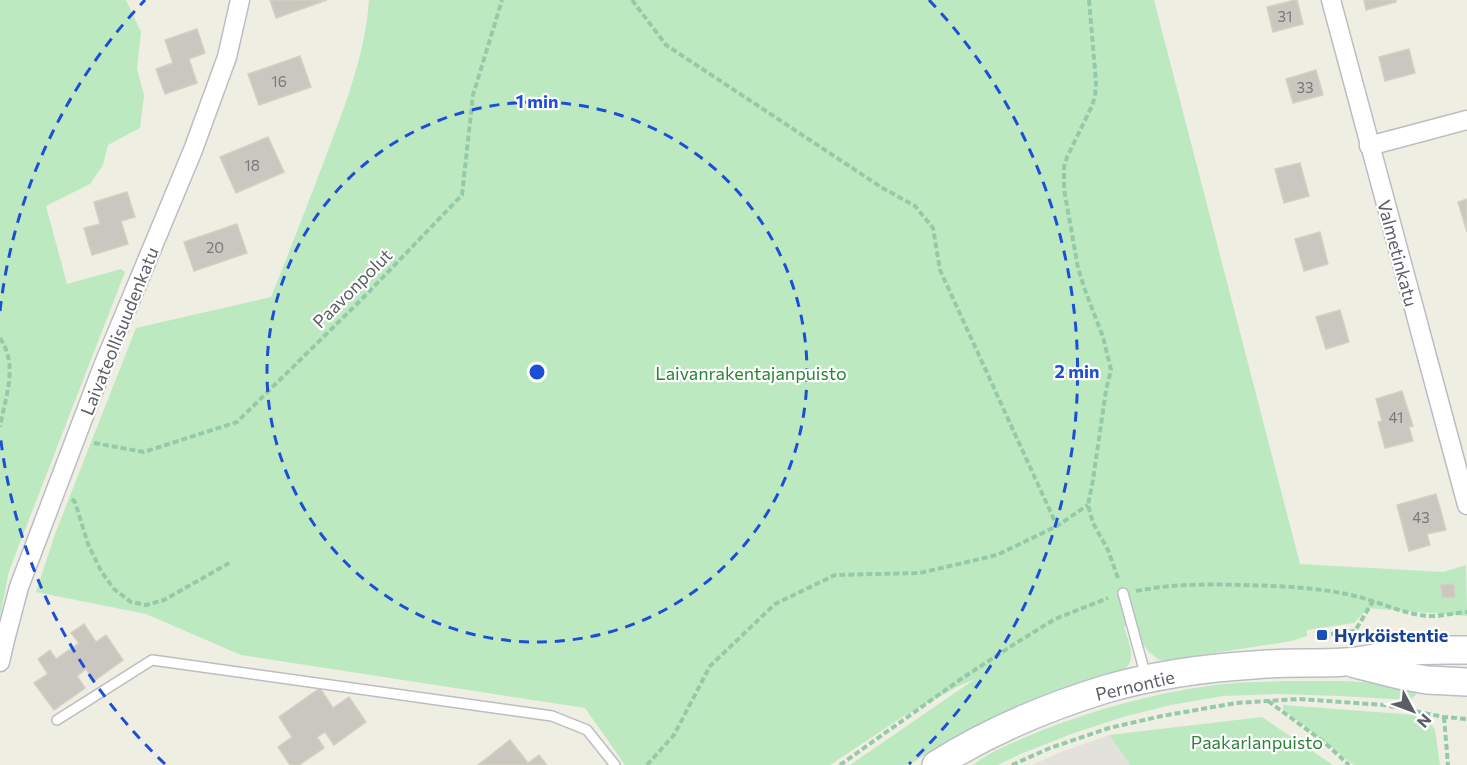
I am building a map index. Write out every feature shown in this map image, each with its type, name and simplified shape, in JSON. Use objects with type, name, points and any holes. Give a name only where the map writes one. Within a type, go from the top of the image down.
[{"type":"street","name":"Laivateollisuudenkatu","points":[[0,662],[19,587],[108,355],[193,150],[227,57],[240,0]]},
{"type":"street","name":"Valmetinkatu","points":[[1331,0],[1467,505]]},
{"type":"street","points":[[1369,146],[1467,120]]},
{"type":"street","name":"Pernontie","points":[[936,765],[983,738],[1016,723],[1107,689],[1147,680],[1192,671],[1255,664],[1348,662],[1404,652],[1467,650]]},
{"type":"street","name":"Pernontie","points":[[1348,662],[1427,680],[1467,682]]},
{"type":"lane","points":[[1123,593],[1147,680]]},
{"type":"lane","points":[[57,720],[152,660],[552,716],[587,730],[615,765]]},
{"type":"path","name":"Paavonpolut","points":[[75,440],[144,452],[237,422],[454,204],[462,195],[473,95],[502,0]]},
{"type":"path","points":[[632,0],[666,45],[881,187],[915,206],[933,228],[940,270],[1057,526]]},
{"type":"path","points":[[1089,0],[1096,82],[1095,96],[1067,157],[1064,167],[1064,189],[1078,268],[1103,337],[1111,370],[1088,505],[1093,523],[1108,550],[1123,593]]},
{"type":"path","points":[[0,338],[5,345],[10,368],[9,386],[0,427]]},
{"type":"path","points":[[58,484],[75,502],[88,544],[101,572],[114,589],[131,602],[146,605],[164,600],[231,562]]},
{"type":"path","points":[[647,765],[674,735],[710,666],[775,604],[835,575],[920,573],[997,555],[1057,526],[1088,505]]},
{"type":"path","points":[[1322,635],[1355,631],[1373,601]]},
{"type":"path","points":[[1012,765],[1050,748],[1109,728],[1236,703],[1299,699],[1384,705],[1467,720]]},
{"type":"path","points":[[1268,701],[1324,741],[1349,765]]},
{"type":"path","points":[[1444,717],[1448,765]]},
{"type":"shaded area","points":[[1109,735],[1130,765],[1032,765],[1061,752]]},
{"type":"green space","points":[[0,0],[126,0],[141,32],[137,69],[144,95],[140,128],[108,145],[103,165],[90,184],[46,206],[67,284],[121,269],[125,272],[9,571],[0,617]]},
{"type":"green space","name":"Laivanrakentajanpuisto","points":[[369,0],[1154,0],[1300,564],[1443,572],[1466,565],[1467,616],[1368,608],[1354,623],[1307,630],[1307,636],[1292,641],[1169,660],[1159,660],[1149,652],[1138,633],[1130,625],[1124,627],[1131,655],[1124,671],[1045,696],[1011,710],[977,726],[909,765],[850,765],[975,679],[904,716],[830,765],[625,765],[585,708],[241,655],[146,614],[36,592],[55,534],[136,328],[271,297],[345,104],[363,42]]},
{"type":"green space","points":[[1344,681],[1408,685],[1418,691],[1410,700],[1279,694],[1223,696],[1171,705],[1123,717],[1074,733],[998,765],[973,765],[996,751],[1038,732],[1129,702],[1176,691],[1223,684]]},
{"type":"green space","points":[[1283,705],[1416,715],[1428,719],[1435,730],[1440,765],[1354,765],[1283,709]]},
{"type":"green space","name":"Paakarlanpuisto","points":[[1262,717],[1333,765],[1130,765],[1109,735]]},
{"type":"building","points":[[270,0],[327,0],[276,18]]},
{"type":"building","points":[[1297,0],[1303,24],[1273,32],[1267,7]]},
{"type":"building","points":[[1364,0],[1396,0],[1396,2],[1366,10]]},
{"type":"building","points":[[197,29],[205,53],[189,59],[197,83],[165,94],[156,69],[173,63],[165,40]]},
{"type":"building","points":[[1409,49],[1415,73],[1385,81],[1379,57]]},
{"type":"building","points":[[300,56],[311,87],[259,105],[248,74]]},
{"type":"building","points":[[1316,70],[1323,95],[1293,103],[1286,79]]},
{"type":"building","points":[[268,137],[284,172],[236,193],[220,157]]},
{"type":"building","points":[[1300,163],[1309,196],[1284,203],[1275,169]]},
{"type":"building","points":[[127,192],[135,217],[121,221],[128,244],[92,255],[84,228],[100,224],[94,202]]},
{"type":"building","points":[[1467,199],[1467,232],[1458,202]]},
{"type":"building","points":[[237,224],[247,253],[194,271],[184,242]]},
{"type":"building","points":[[1320,232],[1328,264],[1304,271],[1295,239]]},
{"type":"building","points":[[1340,310],[1349,342],[1326,349],[1316,317]]},
{"type":"building","points":[[1402,391],[1413,426],[1409,427],[1413,441],[1385,448],[1378,422],[1382,421],[1376,399]]},
{"type":"building","points":[[1436,494],[1446,530],[1427,534],[1430,545],[1409,551],[1397,505]]},
{"type":"building","points":[[1454,584],[1455,597],[1442,598],[1441,585]]},
{"type":"building","points":[[84,624],[96,642],[106,635],[123,660],[94,681],[86,669],[77,676],[85,688],[54,710],[34,683],[48,674],[38,659],[50,650],[56,659],[79,643],[71,633]]},
{"type":"building","points":[[320,688],[333,708],[349,697],[366,722],[334,745],[325,732],[317,737],[324,748],[299,765],[290,765],[278,747],[292,737],[279,717]]},
{"type":"building","points":[[510,740],[528,763],[539,755],[547,765],[478,765]]},
{"type":"place","name":"Hyrköistentie","points":[[1322,635]]}]
